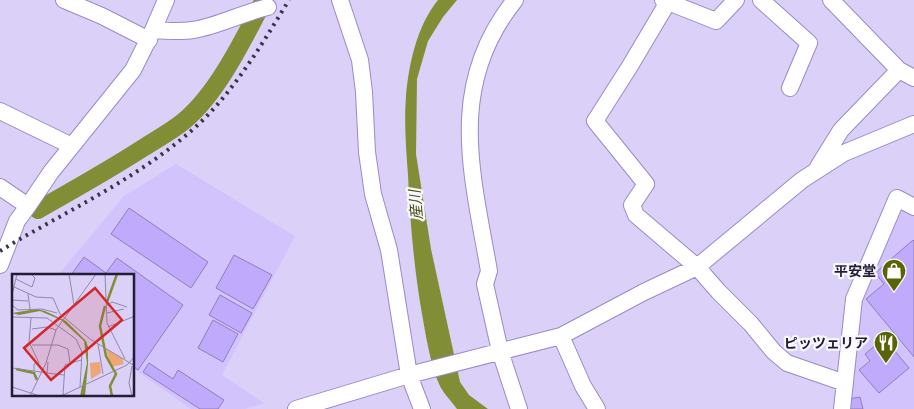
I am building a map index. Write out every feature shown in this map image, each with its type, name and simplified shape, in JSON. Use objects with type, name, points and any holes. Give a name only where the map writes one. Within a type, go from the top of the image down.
[{"type":"street","points":[[64,0],[151,35],[192,30],[262,8]]},
{"type":"street","points":[[0,265],[18,221],[51,172],[134,70],[166,0]]},
{"type":"street","points":[[340,0],[360,60],[372,194],[389,250],[417,373],[422,409]]},
{"type":"street","points":[[515,0],[494,29],[480,60],[474,82],[470,117],[470,147],[490,271],[485,284],[496,352],[518,409]]},
{"type":"street","points":[[736,0],[716,21],[666,1],[630,66],[596,121],[646,184],[632,205],[636,215],[697,267],[751,324],[774,352],[787,363],[845,383]]},
{"type":"street","points":[[761,0],[809,43],[790,88]]},
{"type":"street","points":[[831,0],[899,70],[914,78]]},
{"type":"street","points":[[815,172],[841,130],[899,70]]},
{"type":"street","points":[[0,111],[72,146]]},
{"type":"street","points":[[296,409],[417,373],[561,336],[644,292],[697,267],[802,180],[844,153],[914,124]]},
{"type":"street","points":[[0,187],[28,206]]},
{"type":"street","points":[[842,409],[854,299],[897,198],[914,207]]},
{"type":"street","points":[[561,336],[583,386],[597,409]]},
{"type":"shaded area","points":[[176,164],[295,236],[222,375],[264,403],[245,409],[191,409],[135,370],[135,274],[59,274],[124,196]]},
{"type":"shaded area","points":[[907,209],[914,213],[914,409],[847,409],[861,300],[896,212]]},
{"type":"water","name":"産川","points":[[438,0],[457,0],[443,17],[428,41],[417,79],[416,154],[431,249],[460,382],[469,395],[488,409],[457,409],[444,393],[434,371],[419,297],[410,210],[406,145],[406,96],[409,71],[419,33]]},
{"type":"building","points":[[129,208],[208,262],[191,288],[111,234]]},
{"type":"building","name":"平安堂","points":[[913,240],[914,357],[866,299],[884,284],[875,273]]},
{"type":"building","points":[[234,255],[272,275],[253,309],[216,288]]},
{"type":"building","points":[[84,257],[106,273],[117,258],[183,305],[138,370],[135,368],[135,274],[72,274]]},
{"type":"building","points":[[220,295],[252,313],[241,333],[209,315]]},
{"type":"building","points":[[213,320],[238,334],[223,362],[198,348]]},
{"type":"building","name":"ピッツェリア","points":[[884,338],[909,368],[879,393],[859,370],[870,361],[865,354]]},
{"type":"building","points":[[149,363],[173,379],[178,370],[224,400],[218,409],[200,409],[143,372]]},
{"type":"building","points":[[860,397],[863,409],[850,409],[848,399]]},
{"type":"waterway","points":[[38,210],[117,164],[184,121],[208,96],[219,80],[239,48],[264,0]]},
{"type":"railway","points":[[0,251],[133,174],[182,138],[205,118],[229,91],[289,0]]},
{"type":"place","name":"平安堂","points":[[894,292]]},
{"type":"place","name":"ピッツェリア","points":[[886,364]]}]
